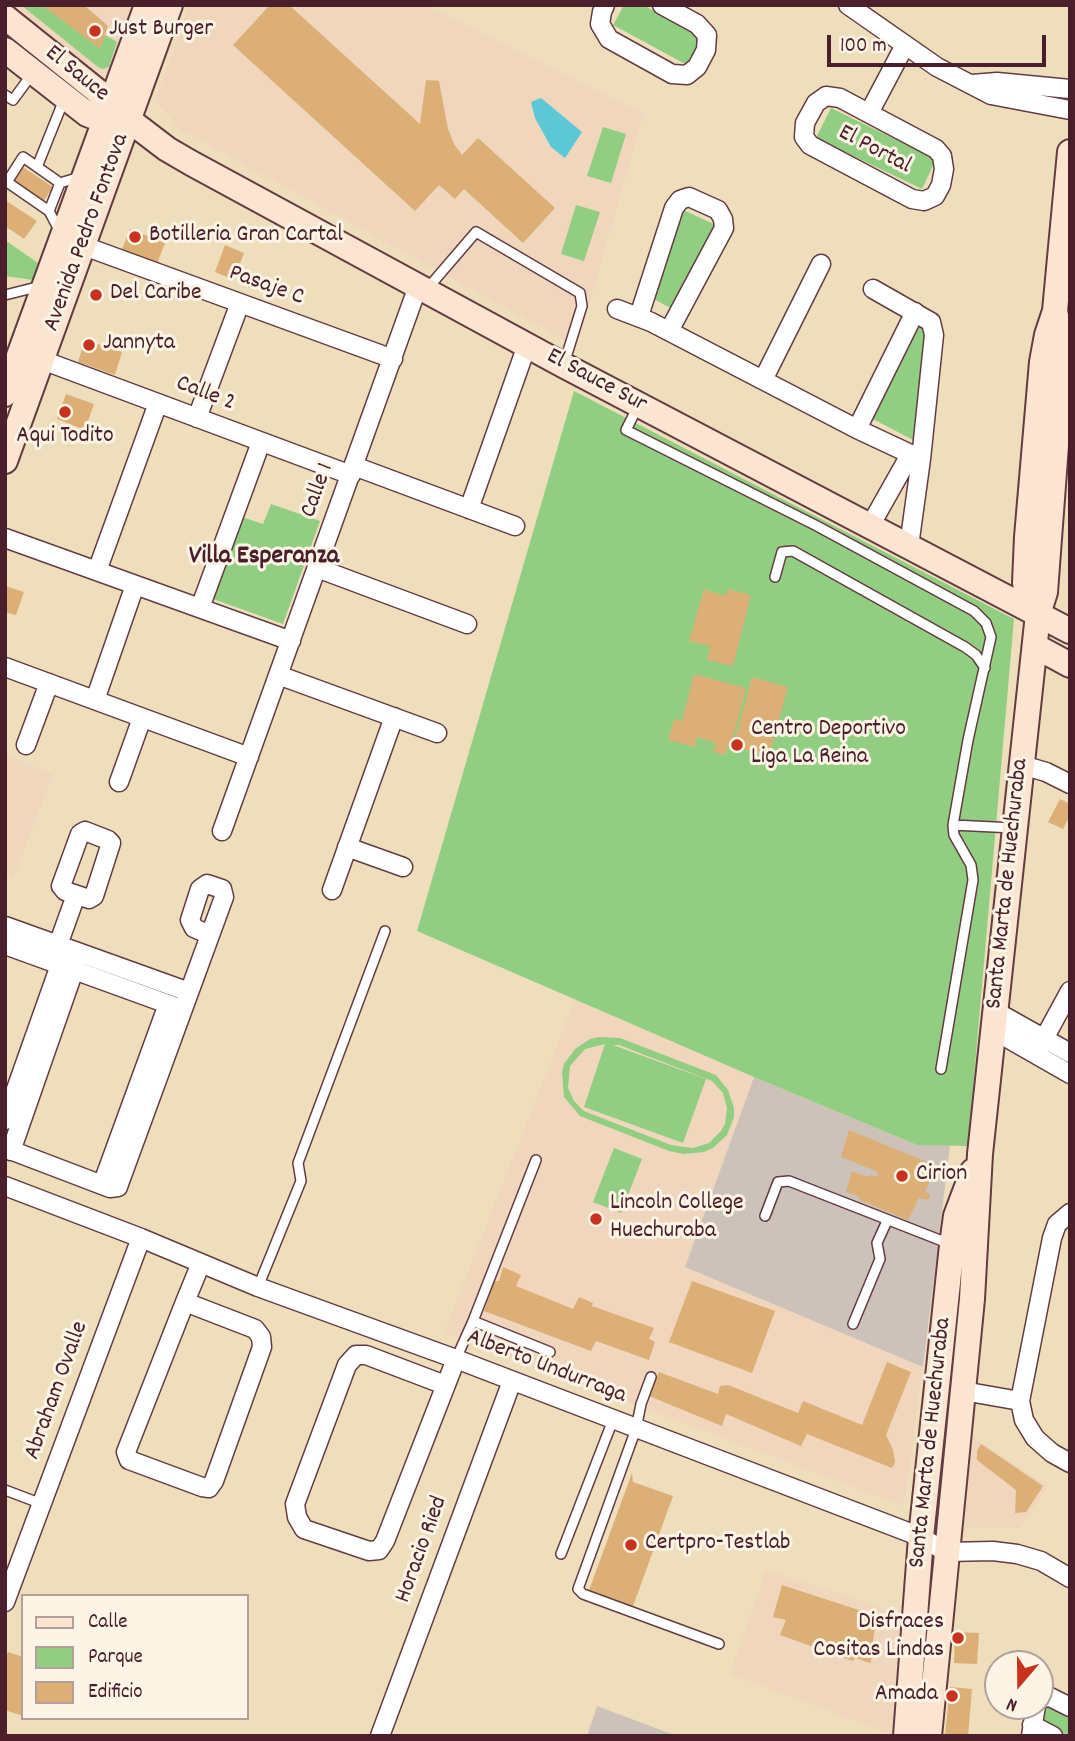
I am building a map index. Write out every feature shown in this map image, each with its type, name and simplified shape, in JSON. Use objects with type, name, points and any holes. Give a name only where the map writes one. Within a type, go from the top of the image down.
[{"type":"street","name":"Avenida Pedro Fontova","points":[[5,461],[42,360],[73,242],[115,115],[147,5]]},
{"type":"street","name":"Avenida Pedro Fontova","points":[[5,394],[46,285],[73,242],[85,175],[170,5]]},
{"type":"street","points":[[605,5],[600,24],[609,39],[672,74],[687,75],[697,68],[706,50],[707,34],[697,24],[666,6]]},
{"type":"street","points":[[848,5],[869,12],[905,46],[937,67],[1001,98],[1070,110]]},
{"type":"street","name":"El Sauce","points":[[5,18],[115,115]]},
{"type":"street","name":"El Portal","points":[[869,113],[905,46]]},
{"type":"street","name":"El Sauce","points":[[5,50],[87,114],[115,115]]},
{"type":"street","points":[[972,84],[997,82],[1070,89]]},
{"type":"street","name":"El Portal","points":[[826,96],[840,98],[869,113],[939,152],[944,169],[941,185],[935,196],[924,201],[912,199],[814,148],[804,137],[804,128],[813,108],[818,100],[826,96]]},
{"type":"street","name":"El Sauce Sur","points":[[115,115],[191,163],[564,365],[1070,631]]},
{"type":"street","name":"Santa Marta de Huechuraba","points":[[929,1736],[972,1299],[980,1154],[1038,614],[1026,590],[1026,561],[1042,362],[1063,306],[1070,152]]},
{"type":"street","points":[[639,316],[674,208],[680,200],[689,197],[718,210],[724,228],[669,331]]},
{"type":"street","name":"Pasaje C","points":[[73,242],[393,359]]},
{"type":"street","points":[[763,380],[821,264]]},
{"type":"street","name":"Calle 1","points":[[222,831],[393,359],[422,288]]},
{"type":"street","points":[[873,289],[931,322],[934,335],[916,457],[909,546]]},
{"type":"street","points":[[197,418],[240,303]]},
{"type":"street","points":[[617,309],[639,316],[916,457]]},
{"type":"street","points":[[857,429],[915,312]]},
{"type":"street","points":[[469,509],[527,345]]},
{"type":"street","name":"Calle 2","points":[[42,360],[261,442],[515,526]]},
{"type":"street","points":[[97,571],[158,403]]},
{"type":"street","points":[[200,608],[261,442]]},
{"type":"street","points":[[870,526],[916,457]]},
{"type":"street","points":[[5,538],[291,641]]},
{"type":"street","points":[[317,568],[467,624]]},
{"type":"street","points":[[94,700],[135,585]]},
{"type":"street","points":[[1035,646],[1070,665]]},
{"type":"street","points":[[5,667],[249,757]]},
{"type":"street","points":[[278,676],[437,733]]},
{"type":"street","points":[[26,745],[49,683]]},
{"type":"street","points":[[332,890],[394,717]]},
{"type":"street","points":[[119,782],[142,718]]},
{"type":"street","points":[[1022,765],[1070,784]]},
{"type":"street","points":[[347,847],[403,867]]},
{"type":"street","points":[[58,945],[76,895]]},
{"type":"street","points":[[5,926],[189,992]]},
{"type":"street","points":[[67,968],[8,1149],[109,1187],[175,1007],[189,992],[210,935]]},
{"type":"street","points":[[5,945],[175,1007]]},
{"type":"street","points":[[5,1121],[67,968],[80,953]]},
{"type":"street","points":[[1040,1047],[1070,991]]},
{"type":"street","points":[[994,1020],[1040,1047],[1070,1074]]},
{"type":"street","points":[[1040,1047],[1070,1053]]},
{"type":"street","name":"Santa Marta de Huechuraba","points":[[906,1736],[921,1537],[951,1245],[956,1216],[980,1154]]},
{"type":"street","name":"Alberto Undurraga","points":[[5,1186],[141,1238],[258,1287],[456,1359],[921,1537],[946,1552]]},
{"type":"street","points":[[1070,1213],[1057,1224],[1052,1238],[1020,1401],[1024,1420],[1035,1438],[1070,1464]]},
{"type":"street","name":"Abraham Ovalle","points":[[5,1602],[141,1238]]},
{"type":"street","points":[[185,1302],[256,1329],[261,1337],[262,1347],[214,1481],[209,1488],[129,1460],[126,1452],[185,1302],[201,1263]]},
{"type":"street","points":[[445,1385],[366,1355],[356,1356],[347,1365],[295,1504],[297,1517],[304,1529],[369,1551],[379,1550],[385,1541],[456,1359]]},
{"type":"street","name":"Horacio Ried","points":[[380,1736],[512,1381]]},
{"type":"street","name":"Santa Marta de Huechuraba","points":[[963,1391],[1020,1401]]},
{"type":"street","points":[[931,1441],[957,1444]]},
{"type":"street","points":[[946,1552],[1017,1553],[1041,1561],[1070,1578]]},
{"type":"street","points":[[1054,1699],[1070,1707]]},
{"type":"street","points":[[1032,1730],[1053,1736]]},
{"type":"lane","points":[[5,95],[13,100],[33,73]]},
{"type":"lane","points":[[37,167],[65,97]]},
{"type":"lane","points":[[60,183],[23,157],[7,182],[49,211],[73,242]]},
{"type":"lane","points":[[60,183],[85,175]]},
{"type":"lane","points":[[49,211],[60,183]]},
{"type":"lane","points":[[422,288],[475,232],[580,293],[582,306],[564,365]]},
{"type":"lane","points":[[5,295],[46,285]]},
{"type":"lane","points":[[639,404],[626,430],[817,526],[974,611],[986,623],[990,637],[985,668],[968,740],[953,825],[954,835],[971,865],[973,880],[941,1069]]},
{"type":"lane","points":[[775,578],[782,552],[793,551],[965,647],[976,655],[985,668]]},
{"type":"lane","points":[[953,825],[1015,828]]},
{"type":"lane","points":[[258,1287],[300,1181],[298,1163],[386,931]]},
{"type":"lane","points":[[456,1359],[536,1160]]},
{"type":"lane","points":[[765,1216],[778,1182],[789,1181],[887,1222],[951,1245]]},
{"type":"lane","points":[[853,1325],[880,1259],[877,1243],[887,1222]]},
{"type":"lane","points":[[473,1321],[550,1352]]},
{"type":"lane","points":[[651,1377],[636,1429],[578,1589],[583,1594],[719,1644]]},
{"type":"lane","points":[[561,1553],[613,1420]]},
{"type":"lane","points":[[5,1490],[42,1504]]},
{"type":"shaded area","points":[[15,5],[138,5],[113,74],[104,74],[88,67]]},
{"type":"shaded area","points":[[189,5],[428,5],[644,113],[577,347],[181,130],[155,101]]},
{"type":"shaded area","points":[[5,754],[53,775],[13,878],[5,875]]},
{"type":"shaded area","name":"Lincoln College Huechuraba","points":[[575,1000],[754,1077],[685,1267],[923,1367],[904,1506],[444,1333]]},
{"type":"shaded area","points":[[754,1077],[917,1145],[950,1145],[923,1367],[685,1267]]},
{"type":"shaded area","points":[[972,1437],[1048,1486],[1020,1528],[966,1527],[963,1518]]},
{"type":"shaded area","points":[[766,1570],[906,1616],[896,1736],[730,1674]]},
{"type":"shaded area","points":[[597,1706],[677,1736],[587,1736]]},
{"type":"green space","points":[[21,5],[42,5],[100,48],[105,35],[117,42],[109,67],[98,67]]},
{"type":"green space","points":[[624,5],[643,5],[702,37],[687,65],[613,25]]},
{"type":"green space","points":[[831,108],[936,159],[922,189],[816,138]]},
{"type":"green space","points":[[603,127],[626,134],[611,183],[587,176]]},
{"type":"green space","points":[[576,205],[600,212],[584,261],[561,254]]},
{"type":"green space","points":[[681,209],[716,225],[672,309],[652,298]]},
{"type":"green space","points":[[5,240],[38,263],[33,280],[5,276]]},
{"type":"green space","points":[[917,326],[925,330],[915,441],[871,418]]},
{"type":"green space","name":"Centro Deportivo Liga La Reina","points":[[574,391],[1014,619],[968,1146],[917,1145],[417,931]]},
{"type":"green space","points":[[271,504],[320,521],[283,624],[213,599],[242,517],[263,524]]},
{"type":"green space","points":[[620,1038],[716,1075],[728,1090],[734,1108],[734,1117],[727,1135],[713,1148],[704,1152],[684,1154],[669,1151],[580,1116],[564,1097],[562,1072],[564,1064],[575,1049],[590,1039]],"holes":[[[605,1044],[584,1107],[683,1143],[706,1079],[613,1045],[619,1045],[712,1081],[723,1093],[727,1108],[725,1124],[721,1131],[709,1143],[693,1148],[671,1145],[584,1111],[574,1101],[568,1088],[570,1066],[585,1049]]]},
{"type":"green space","points":[[614,1148],[642,1159],[621,1213],[593,1202]]},
{"type":"green space","points":[[1054,1706],[1070,1708],[1070,1736],[1037,1722],[1054,1720]]},
{"type":"water","points":[[541,98],[582,132],[565,158],[551,147],[535,118],[531,102]]},
{"type":"building","points":[[42,5],[84,5],[108,26],[100,49]]},
{"type":"building","points":[[270,5],[289,5],[420,124],[426,80],[439,81],[448,129],[462,155],[478,138],[555,208],[523,243],[464,189],[455,199],[439,185],[415,211],[233,45]]},
{"type":"building","points":[[18,164],[53,187],[43,202],[7,179]]},
{"type":"building","points":[[5,200],[37,221],[24,239],[5,226]]},
{"type":"building","points":[[130,229],[165,243],[156,266],[121,252]]},
{"type":"building","points":[[225,245],[244,253],[234,280],[215,272]]},
{"type":"building","points":[[85,340],[122,352],[115,375],[78,362]]},
{"type":"building","points":[[66,394],[94,404],[85,430],[57,419]]},
{"type":"building","points":[[5,586],[24,592],[16,615],[5,612]]},
{"type":"building","points":[[704,589],[725,596],[728,589],[751,595],[733,666],[707,660],[710,646],[689,641]]},
{"type":"building","points":[[694,674],[746,688],[731,746],[728,745],[725,755],[713,752],[716,743],[697,737],[695,747],[668,740],[674,719],[682,721]]},
{"type":"building","points":[[752,677],[788,687],[769,756],[733,746]]},
{"type":"building","points":[[1060,799],[1070,804],[1070,815],[1063,829],[1048,822]]},
{"type":"building","name":"Cirion","points":[[849,1130],[932,1164],[925,1180],[930,1181],[925,1191],[930,1195],[928,1200],[919,1198],[908,1220],[846,1192],[852,1171],[867,1177],[877,1177],[878,1172],[841,1157]]},
{"type":"building","points":[[503,1267],[521,1275],[516,1286],[573,1309],[579,1297],[593,1303],[592,1306],[654,1328],[649,1339],[655,1342],[649,1360],[596,1341],[591,1351],[484,1311],[494,1281],[499,1281]]},
{"type":"building","points":[[692,1281],[775,1311],[752,1373],[669,1342]]},
{"type":"building","points":[[887,1362],[911,1372],[886,1435],[893,1450],[895,1462],[892,1468],[807,1434],[801,1446],[726,1414],[722,1426],[649,1396],[659,1372],[718,1394],[720,1386],[728,1385],[798,1413],[803,1401],[862,1425]]},
{"type":"building","points":[[981,1444],[1043,1486],[1026,1512],[1015,1513],[1016,1490],[977,1460],[977,1451]]},
{"type":"building","name":"Certpro-Testlab","points":[[632,1473],[633,1482],[673,1496],[632,1609],[588,1593]]},
{"type":"building","points":[[782,1585],[877,1616],[872,1646],[875,1649],[870,1663],[855,1658],[853,1661],[780,1635],[786,1620],[773,1617]]},
{"type":"building","points":[[955,1632],[979,1633],[977,1664],[954,1663]]},
{"type":"building","points":[[8,1652],[21,1656],[21,1715],[5,1710],[5,1660]]},
{"type":"building","points":[[950,1687],[972,1689],[968,1736],[945,1736]]},
{"type":"place","name":"Just Burger","points":[[95,31]]},
{"type":"place","name":"Botilleria Gran Cartal","points":[[135,237]]},
{"type":"place","name":"Del Caribe","points":[[96,295]]},
{"type":"place","name":"Jannyta","points":[[89,345]]},
{"type":"place","name":"Aqui Todito","points":[[65,412]]},
{"type":"place","name":"Centro Deportivo Liga La Reina","points":[[737,745]]},
{"type":"place","name":"Cirion","points":[[902,1176]]},
{"type":"place","name":"Lincoln College Huechuraba","points":[[596,1219]]},
{"type":"place","name":"Certpro-Testlab","points":[[631,1545]]},
{"type":"place","name":"Disfraces Cositas Lindas","points":[[958,1638]]},
{"type":"place","name":"Amada","points":[[952,1696]]},
{"type":"district","name":"Villa Esperanza","points":[[264,558]]}]
